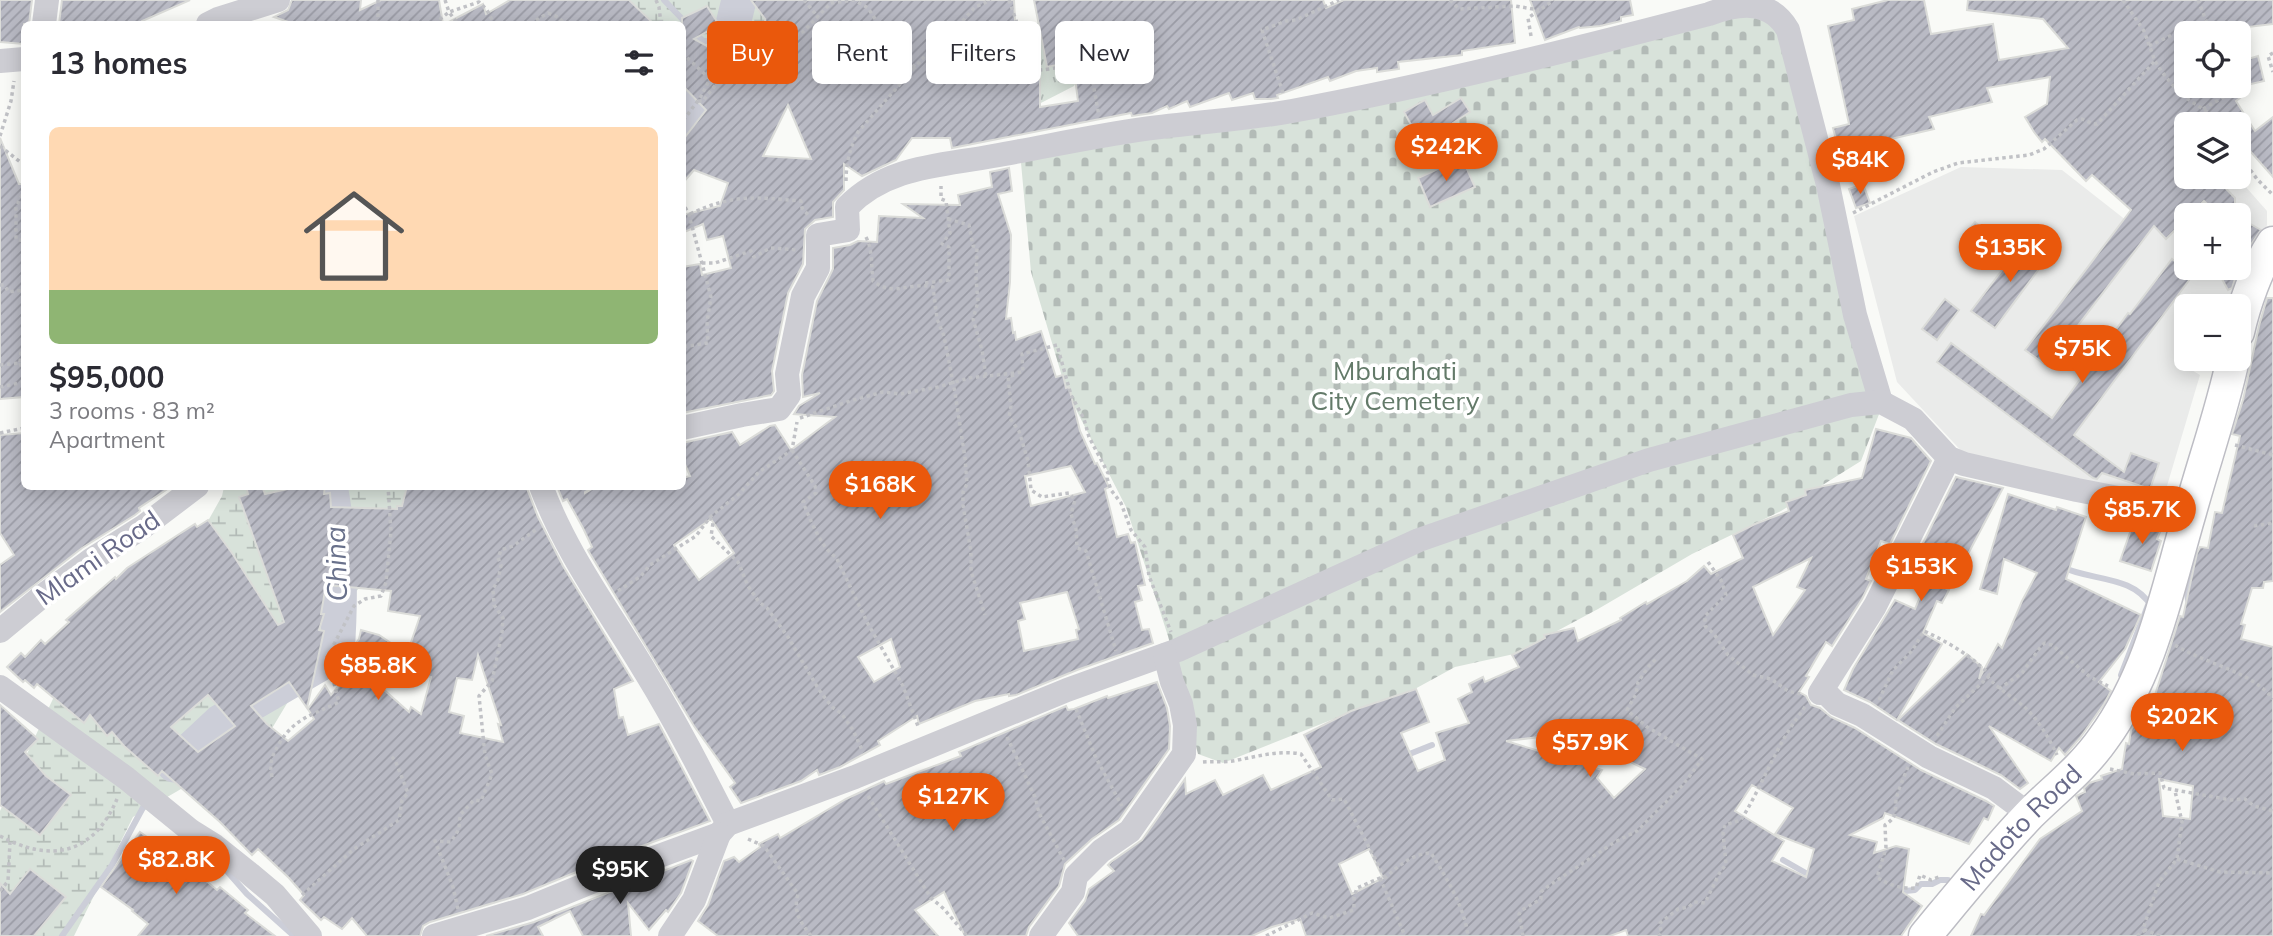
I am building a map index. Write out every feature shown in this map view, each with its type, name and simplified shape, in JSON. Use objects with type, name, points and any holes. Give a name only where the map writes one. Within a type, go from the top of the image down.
[{"type":"main road","points":[[2251,294],[2273,243]]},
{"type":"main road","name":"Madoto Road","points":[[1925,936],[2030,815],[2076,771],[2104,738],[2128,696],[2158,629],[2230,371]]},
{"type":"street","points":[[44,21],[47,0]]},
{"type":"street","points":[[214,21],[278,0]]},
{"type":"street","points":[[686,427],[779,409],[789,396],[787,374],[803,296],[818,268],[818,243],[847,218],[859,194],[876,183],[938,164],[1101,136],[1288,112],[1521,62],[1748,3],[1773,9],[1788,30],[1828,185],[1855,315],[1881,402]]},
{"type":"street","points":[[445,933],[528,908],[621,870],[721,835],[1067,690],[1172,652],[1419,540],[1649,460],[1851,405],[1881,402],[1913,419],[1949,458],[1964,464],[2190,512]]},
{"type":"street","points":[[1817,696],[1875,606],[1949,458]]},
{"type":"street","name":"Mlami Road","points":[[0,631],[81,567],[143,527],[192,490]]},
{"type":"street","points":[[543,490],[554,519],[682,736],[721,835],[694,900],[670,936]]},
{"type":"street","points":[[1054,931],[1073,892],[1076,876],[1101,851],[1130,831],[1165,780],[1177,768],[1184,754],[1185,725],[1181,704],[1172,682],[1172,652]]},
{"type":"street","points":[[0,687],[126,778],[191,831],[215,846],[275,895],[310,936]]},
{"type":"street","points":[[1817,696],[1825,688],[1826,693],[1837,704],[1862,715],[1921,752],[1994,788],[2030,815]]},
{"type":"path","points":[[378,0],[378,21]]},
{"type":"path","points":[[445,0],[456,21]]},
{"type":"path","points":[[656,0],[661,21]]},
{"type":"path","points":[[804,0],[818,17]]},
{"type":"path","points":[[698,102],[703,101],[744,47],[750,43],[778,42],[803,32],[831,1],[854,0],[862,3],[894,48],[915,67]]},
{"type":"path","points":[[938,164],[941,199],[946,201],[950,233],[942,244],[949,247],[949,280],[919,283],[908,288],[884,289],[873,281],[870,264],[872,251],[867,237],[847,218],[846,166],[852,145],[866,122],[936,44],[951,34],[975,8],[991,0]]},
{"type":"path","points":[[1009,0],[1030,61],[1040,70],[1076,66],[1087,68],[1091,72],[1101,136]]},
{"type":"path","points":[[1288,112],[1262,30],[1296,20],[1339,0]]},
{"type":"path","points":[[1450,0],[1459,9],[1515,6],[1539,10]]},
{"type":"path","points":[[1521,62],[1520,49],[1531,38],[1528,18],[1554,0]]},
{"type":"path","points":[[2123,0],[2144,31],[2155,61],[2180,94],[2207,112]]},
{"type":"path","points":[[2198,0],[2206,21]]},
{"type":"path","points":[[438,21],[449,12],[479,2],[488,10],[493,21]]},
{"type":"path","points":[[535,21],[548,13],[562,21]]},
{"type":"path","points":[[2198,21],[2205,17]]},
{"type":"path","points":[[2149,46],[2174,34]]},
{"type":"path","points":[[2273,53],[2268,55],[2273,72]]},
{"type":"path","points":[[686,58],[710,79],[698,102],[686,117]]},
{"type":"path","points":[[0,136],[13,88],[10,60]]},
{"type":"path","points":[[1836,221],[1934,172],[1958,163],[2029,155],[2044,149],[2077,120],[2082,118],[2097,124],[2155,61]]},
{"type":"path","points":[[2203,109],[2222,98]]},
{"type":"path","points":[[0,146],[21,163]]},
{"type":"path","points":[[2251,171],[2273,195]]},
{"type":"path","points":[[21,197],[16,206],[16,239],[21,240]]},
{"type":"path","points":[[689,215],[717,202],[733,199],[800,201],[818,243],[774,248],[754,257],[751,251],[715,263],[702,263]]},
{"type":"path","points":[[686,209],[711,297],[708,343],[686,346]]},
{"type":"path","points":[[948,219],[969,225],[973,246],[978,247],[978,302],[973,319],[986,377]]},
{"type":"path","points":[[919,283],[933,287],[937,319],[944,336],[967,474],[963,505],[971,552],[971,571],[985,615]]},
{"type":"path","points":[[0,285],[5,285],[9,292],[21,290]]},
{"type":"path","points":[[1023,372],[1022,355],[1057,345],[1071,396],[1108,473],[1111,490],[1121,503],[1132,530],[1145,547],[1149,576],[1172,652]]},
{"type":"path","points":[[0,365],[20,363],[21,351]]},
{"type":"path","points":[[927,747],[903,686],[855,599],[836,557],[830,554],[803,502],[816,493],[815,486],[792,450],[798,419],[883,392],[900,394],[969,378],[1023,372]]},
{"type":"path","points":[[1023,372],[1008,377],[1011,406],[1009,417],[1019,431],[1028,461],[1031,490],[1042,497],[1069,493],[1075,500],[1071,514],[1076,529],[1077,548],[1086,551],[1122,670]]},
{"type":"path","points":[[0,387],[21,383]]},
{"type":"path","points":[[0,433],[21,429]]},
{"type":"path","points":[[2212,440],[2273,455]]},
{"type":"path","points":[[593,586],[615,593],[641,576],[650,565],[696,536],[710,517],[760,472],[792,450]]},
{"type":"path","points":[[272,777],[271,759],[289,728],[338,702],[331,672],[333,646],[354,606],[365,599],[381,596],[386,582],[391,531],[391,490]]},
{"type":"path","points":[[710,517],[713,523],[711,536],[738,562],[748,586],[788,636],[819,690],[853,730],[863,774],[931,898],[967,936]]},
{"type":"path","points":[[445,933],[458,906],[435,841],[452,842],[459,829],[460,816],[474,800],[481,802],[492,774],[485,754],[479,696],[492,681],[502,633],[503,618],[494,605],[493,589],[501,565],[498,558],[501,550],[513,546],[554,519]]},
{"type":"path","points":[[2254,526],[2273,523]]},
{"type":"path","points":[[1708,562],[1721,580],[1726,595],[1705,616],[1705,626],[1728,655],[1754,675],[1772,679],[1788,691],[1817,696]]},
{"type":"path","points":[[2158,629],[2174,645],[2190,655],[2251,680],[2266,690],[2273,699]]},
{"type":"path","points":[[1862,715],[1878,702],[1893,670],[1912,651],[1924,631],[1971,656],[1999,689],[2025,707],[2076,771],[2161,773],[2164,788],[2231,800],[2245,799],[2254,806],[2273,811]]},
{"type":"path","points":[[1999,689],[2021,673],[2046,643],[2090,677],[2128,696]]},
{"type":"path","points":[[1523,936],[1518,914],[1522,910],[1541,898],[1541,892],[1547,887],[1615,842],[1637,831],[1683,785],[1702,758],[1647,727],[1627,710],[1642,675],[1658,657]]},
{"type":"path","points":[[1967,886],[1951,876],[1931,880],[1920,875],[1916,888],[1889,883],[1877,877],[1886,848],[1885,825],[1896,815],[1896,800],[1914,755],[1930,750],[1947,719],[1988,677]]},
{"type":"path","points":[[1067,690],[1096,758],[1124,810],[1130,831]]},
{"type":"path","points":[[1658,936],[1661,934],[1660,923],[1678,909],[1689,907],[1694,902],[1705,903],[1726,864],[1723,833],[1725,825],[1741,820],[1757,794],[1780,743],[1805,707],[1817,696]]},
{"type":"path","points":[[998,719],[993,710],[1035,797],[1039,813],[1062,857],[1076,876]]},
{"type":"path","points":[[1177,768],[1209,761],[1216,763],[1292,752],[1301,754],[1332,800],[1344,799],[1382,878],[1405,936]]},
{"type":"path","points":[[275,895],[300,896],[354,849],[399,820],[402,800],[408,793],[391,756]]},
{"type":"path","points":[[0,836],[34,850],[52,852],[71,849],[88,839],[104,822],[126,778]]},
{"type":"path","points":[[2145,930],[2143,929],[2159,882],[2177,859],[2182,821],[2175,790]]},
{"type":"path","points":[[153,873],[164,857],[191,831]]},
{"type":"path","points":[[721,835],[733,846],[748,839],[764,846],[798,894],[795,909],[798,919],[810,936]]},
{"type":"path","points":[[0,891],[8,881],[10,842]]},
{"type":"path","points":[[1266,936],[1312,913],[1329,918],[1354,910],[1357,888],[1382,878],[1401,864],[1424,853],[1431,853],[1448,880],[1466,922],[1468,936]]},
{"type":"path","points":[[2177,859],[2220,872],[2273,873]]},
{"type":"path","points":[[1282,928],[1284,936]]},
{"type":"path","points":[[2137,936],[2145,930]]},
{"type":"path","points":[[2145,930],[2160,936]]},
{"type":"shaded area","points":[[1961,167],[2062,170],[2136,228],[2179,189],[2248,189],[2267,211],[2267,225],[2251,264],[2251,203],[2174,203],[2174,280],[2244,280],[2241,288],[2233,294],[2174,294],[2174,371],[2193,371],[2200,375],[2164,496],[1967,457],[1897,382],[1854,216]]},
{"type":"green space","points":[[595,0],[812,0],[794,21],[707,21],[707,84],[742,84],[686,129],[686,21],[572,21],[594,4]]},
{"type":"green space","name":"Mburahati City Cemetery","points":[[1743,3],[1779,19],[1886,396],[1861,461],[1781,511],[1692,554],[1514,654],[1455,667],[1402,696],[1359,709],[1223,763],[1198,754],[1168,636],[1126,507],[1066,390],[1031,272],[1020,152],[1248,117]]},
{"type":"green space","points":[[1050,19],[1055,30],[1055,84],[1075,84],[1037,105],[1024,84],[1041,84],[1041,22]]},
{"type":"green space","points":[[223,490],[449,490],[351,597],[265,740],[133,817],[74,936],[0,936],[0,811],[60,684],[176,578]]},
{"type":"building","points":[[0,0],[32,0],[29,21],[21,21],[21,44],[0,42]]},
{"type":"building","points":[[62,0],[190,0],[142,21],[59,21]]},
{"type":"building","points":[[292,0],[361,0],[360,10],[381,0],[439,0],[442,21],[285,21],[274,17],[288,10]]},
{"type":"building","points":[[510,0],[629,0],[651,21],[451,21],[483,4],[486,14]]},
{"type":"building","points":[[751,0],[1014,0],[1015,21],[926,21],[926,84],[1040,84],[1040,107],[1078,101],[1076,84],[1154,84],[1154,21],[1055,21],[1055,65],[1047,67],[1041,21],[1038,21],[1034,0],[1323,0],[1326,8],[1344,0],[1511,0],[1515,43],[1462,51],[1462,55],[1398,62],[1399,69],[1356,71],[1330,81],[1328,77],[1277,95],[1278,98],[1255,99],[1253,93],[1232,100],[1229,93],[1190,107],[1187,101],[1152,113],[1132,116],[1131,113],[952,148],[950,138],[912,138],[896,160],[862,176],[844,164],[844,190],[833,202],[833,217],[815,220],[805,229],[803,264],[788,293],[772,371],[774,391],[771,395],[686,412],[686,266],[700,264],[702,275],[731,268],[723,236],[707,240],[703,224],[686,231],[686,214],[720,206],[728,183],[694,170],[686,179],[686,136],[706,110],[686,89],[686,21],[682,21],[682,18],[707,6],[716,21],[707,21],[707,32],[694,39],[707,46],[707,84],[798,84],[798,21],[765,21]],"holes":[[[788,105],[811,159],[763,156]]]},
{"type":"building","points":[[1530,0],[1630,0],[1633,15],[1600,26],[1579,27],[1545,40]]},
{"type":"building","points":[[1888,0],[1924,0],[1931,34],[1993,24],[1999,60],[2068,48],[2043,19],[1967,10],[1968,0],[2273,0],[2273,24],[2251,27],[2251,21],[2174,21],[2174,98],[2240,98],[2236,101],[2243,112],[2174,112],[2174,189],[2226,189],[2235,198],[2235,203],[2174,203],[2174,231],[2166,239],[2154,226],[2047,366],[2025,350],[2131,210],[2092,175],[2086,181],[2045,139],[2042,142],[2034,132],[2025,117],[2047,104],[2050,77],[1987,88],[1992,102],[1929,117],[1934,129],[1839,151],[1833,128],[1849,124],[1828,26],[1854,20],[1852,9]]},
{"type":"building","points":[[2258,56],[2264,81],[2251,84],[2251,58]]},
{"type":"building","points":[[1461,98],[1470,112],[1442,130],[1444,134],[1425,144],[1404,112],[1425,100],[1433,115]]},
{"type":"building","points":[[2273,117],[2273,177],[2251,152],[2251,125],[2255,131]]},
{"type":"building","points":[[0,138],[21,184],[21,397],[0,399]]},
{"type":"building","points":[[1462,158],[1475,187],[1430,207],[1418,178]]},
{"type":"building","points":[[1009,168],[1012,191],[998,194],[1011,235],[1006,319],[1011,318],[1016,340],[1041,331],[1056,377],[1063,375],[1066,388],[1069,387],[1080,431],[1109,487],[1105,489],[1117,537],[1128,534],[1131,543],[1135,542],[1145,585],[1138,586],[1142,600],[1135,602],[1142,630],[1149,629],[1153,643],[1016,695],[975,701],[919,724],[917,716],[878,741],[880,745],[840,767],[819,775],[817,770],[801,781],[741,803],[730,787],[735,783],[694,726],[589,552],[592,547],[583,528],[567,499],[563,501],[559,490],[589,490],[585,493],[590,490],[686,490],[686,477],[690,476],[686,466],[686,442],[732,432],[740,445],[775,425],[791,450],[835,417],[794,414],[799,406],[820,393],[803,397],[802,375],[817,301],[833,269],[833,248],[858,241],[877,242],[879,216],[923,218],[903,204],[960,205],[958,195],[992,187],[990,172]],"holes":[[[1071,466],[1085,492],[1031,506],[1025,476]],[[711,519],[734,553],[699,580],[674,545]],[[1067,592],[1079,629],[1076,630],[1078,639],[1024,651],[1018,621],[1025,619],[1020,603]],[[891,639],[900,667],[874,682],[858,657]]]},
{"type":"building","points":[[1863,184],[1870,203],[1856,208],[1849,189]]},
{"type":"building","points":[[1975,222],[1990,235],[1975,253],[1960,241]]},
{"type":"building","points":[[2251,224],[2261,230],[2251,245]]},
{"type":"building","points":[[2025,240],[2048,257],[1995,328],[1971,311]]},
{"type":"building","points":[[2172,259],[2174,261],[2174,280],[2189,280],[2179,294],[2174,294],[2174,301],[2074,435],[2124,472],[2131,453],[2159,463],[2150,489],[2102,473],[2097,479],[2093,478],[1937,362],[1951,343],[2052,418],[2128,313],[2130,314]]},
{"type":"building","points":[[2223,280],[2235,280],[2232,288],[2228,290]]},
{"type":"building","points":[[2267,298],[2273,298],[2273,581],[2264,582],[2263,588],[2252,588],[2241,624],[2245,625],[2241,639],[2273,647],[2273,936],[1971,936],[1981,914],[1984,915],[2040,839],[2082,811],[2076,796],[2085,792],[2084,788],[2089,783],[2122,769],[2131,730],[2151,694],[2155,695],[2180,616],[2183,617],[2197,553],[2200,547],[2208,548],[2215,512],[2222,513],[2240,436],[2232,434]],"holes":[[[2159,779],[2193,786],[2190,819],[2163,816]]]},
{"type":"building","points":[[1945,299],[1959,310],[1937,340],[1922,329]]},
{"type":"building","points":[[1876,429],[1911,438],[1931,461],[1890,544],[1881,541],[1866,579],[1871,581],[1862,599],[1832,646],[1826,642],[1799,692],[1806,696],[1811,705],[1855,728],[1921,770],[1994,806],[1988,820],[1984,818],[1969,844],[1885,813],[1883,818],[1850,835],[1877,842],[1874,853],[1896,846],[1909,849],[1903,892],[1922,906],[1901,936],[1628,936],[1626,930],[1610,936],[1306,936],[1300,919],[1252,936],[1078,936],[1069,923],[1085,901],[1089,889],[1114,871],[1108,865],[1142,840],[1185,779],[1186,794],[1215,780],[1223,795],[1263,775],[1271,790],[1321,767],[1304,735],[1351,711],[1416,689],[1429,722],[1401,733],[1418,771],[1445,760],[1436,733],[1469,723],[1458,699],[1472,692],[1469,684],[1483,677],[1485,682],[1519,667],[1512,655],[1545,638],[1544,635],[1574,628],[1578,641],[1621,620],[1620,618],[1646,602],[1647,604],[1687,581],[1704,566],[1711,574],[1743,558],[1733,535],[1789,511],[1786,502],[1806,495],[1805,490],[1862,478]],"holes":[[[1811,558],[1797,587],[1805,590],[1773,635],[1753,587]],[[1582,732],[1612,736],[1603,749],[1645,769],[1614,798],[1597,778],[1602,770],[1506,741]],[[1752,785],[1793,808],[1775,834],[1814,849],[1806,877],[1772,861],[1784,841],[1735,811]],[[1369,849],[1383,878],[1352,894],[1339,864]]]},
{"type":"building","points":[[21,433],[21,490],[166,490],[139,508],[140,511],[135,515],[82,548],[0,612],[0,565],[14,555],[0,533],[0,435]]},
{"type":"building","points":[[1956,477],[2003,488],[1968,554],[1960,551],[1945,588],[1949,590],[1942,603],[1937,601],[1923,633],[1942,644],[1897,720],[1870,702],[1844,690],[1853,669],[1895,600],[1915,609],[1932,569],[1911,567]]},
{"type":"building","points":[[247,490],[264,490],[265,494],[283,490],[324,490],[324,494],[330,493],[331,507],[397,509],[397,506],[402,506],[406,490],[528,490],[563,566],[633,681],[614,689],[619,718],[623,717],[628,735],[659,724],[710,821],[523,894],[430,922],[423,926],[420,936],[367,936],[352,918],[342,929],[324,917],[321,920],[300,900],[304,895],[289,878],[258,849],[252,855],[220,822],[162,771],[158,776],[112,732],[107,736],[90,715],[84,723],[37,684],[34,688],[25,680],[23,682],[7,667],[21,653],[25,657],[41,640],[45,644],[69,622],[66,620],[127,568],[195,524],[197,527],[208,520],[278,625],[284,622],[239,497],[248,494]],"holes":[[[326,585],[391,591],[388,611],[420,616],[407,654],[379,635],[361,630],[359,639],[345,657],[355,664],[388,669],[393,663],[418,669],[417,674],[431,677],[421,714],[411,707],[409,712],[356,665],[331,695],[325,685],[308,709],[314,719],[288,741],[251,706],[289,682],[307,708],[324,631],[319,630],[324,614],[321,614]],[[478,655],[501,725],[498,724],[503,742],[460,733],[464,716],[449,712],[457,678],[472,680]],[[208,695],[235,726],[198,752],[171,727]]]},
{"type":"building","points":[[2008,494],[2086,517],[2066,579],[2141,615],[2125,649],[2099,682],[2111,691],[2104,704],[2065,755],[2059,748],[2051,761],[1989,726],[2028,783],[2020,789],[2001,775],[1936,744],[1898,720],[1967,654],[1982,667],[1979,679],[1998,644],[2002,648],[2037,573],[2004,559],[1997,594],[1980,589]]},
{"type":"building","points":[[2134,521],[2161,530],[2157,539],[2161,541],[2151,571],[2120,561]]},
{"type":"building","points":[[1157,682],[1167,708],[1170,726],[1169,749],[1119,820],[1092,839],[1065,864],[1059,886],[1029,927],[1026,936],[965,936],[944,892],[915,910],[938,936],[718,936],[698,921],[708,905],[724,861],[734,857],[739,862],[760,847],[759,844],[778,834],[780,838],[846,799],[884,781],[886,784],[961,756],[959,752],[1066,706],[1068,710],[1074,709],[1107,696],[1108,698]]},
{"type":"building","points":[[0,705],[38,739],[25,752],[46,776],[71,795],[40,835],[0,805]]},
{"type":"building","points":[[140,832],[217,890],[220,887],[248,910],[245,913],[275,936],[138,936],[148,924],[101,887]]},
{"type":"building","points":[[693,861],[681,893],[668,912],[666,910],[649,930],[628,903],[631,936],[583,936],[570,911],[538,927],[543,936],[486,936],[534,922]]},
{"type":"building","points":[[30,869],[66,897],[34,936],[0,936],[0,883],[10,894]]},
{"type":"waterway","points":[[664,0],[684,21]]},
{"type":"waterway","name":"China","points":[[686,119],[721,73],[739,0]]},
{"type":"waterway","points":[[694,32],[703,41],[707,41]]},
{"type":"waterway","name":"China","points":[[174,765],[220,722],[337,654],[339,570],[331,490]]},
{"type":"waterway","points":[[2191,604],[2187,585],[2196,554]]},
{"type":"waterway","points":[[2062,567],[2123,584],[2143,596],[2151,606]]},
{"type":"waterway","points":[[2121,675],[2148,605]]},
{"type":"waterway","points":[[1543,734],[1560,740],[1582,742],[1592,748]]},
{"type":"waterway","points":[[1402,757],[1432,745]]},
{"type":"waterway","points":[[1594,748],[1597,751],[1605,748],[1621,758],[1629,757]]},
{"type":"waterway","name":"China","points":[[62,936],[112,865],[146,802]]},
{"type":"waterway","points":[[1783,860],[1811,876]]},
{"type":"waterway","points":[[225,869],[247,894],[294,936]]},
{"type":"waterway","points":[[1896,888],[1915,890],[1921,884],[1948,880]]}]
